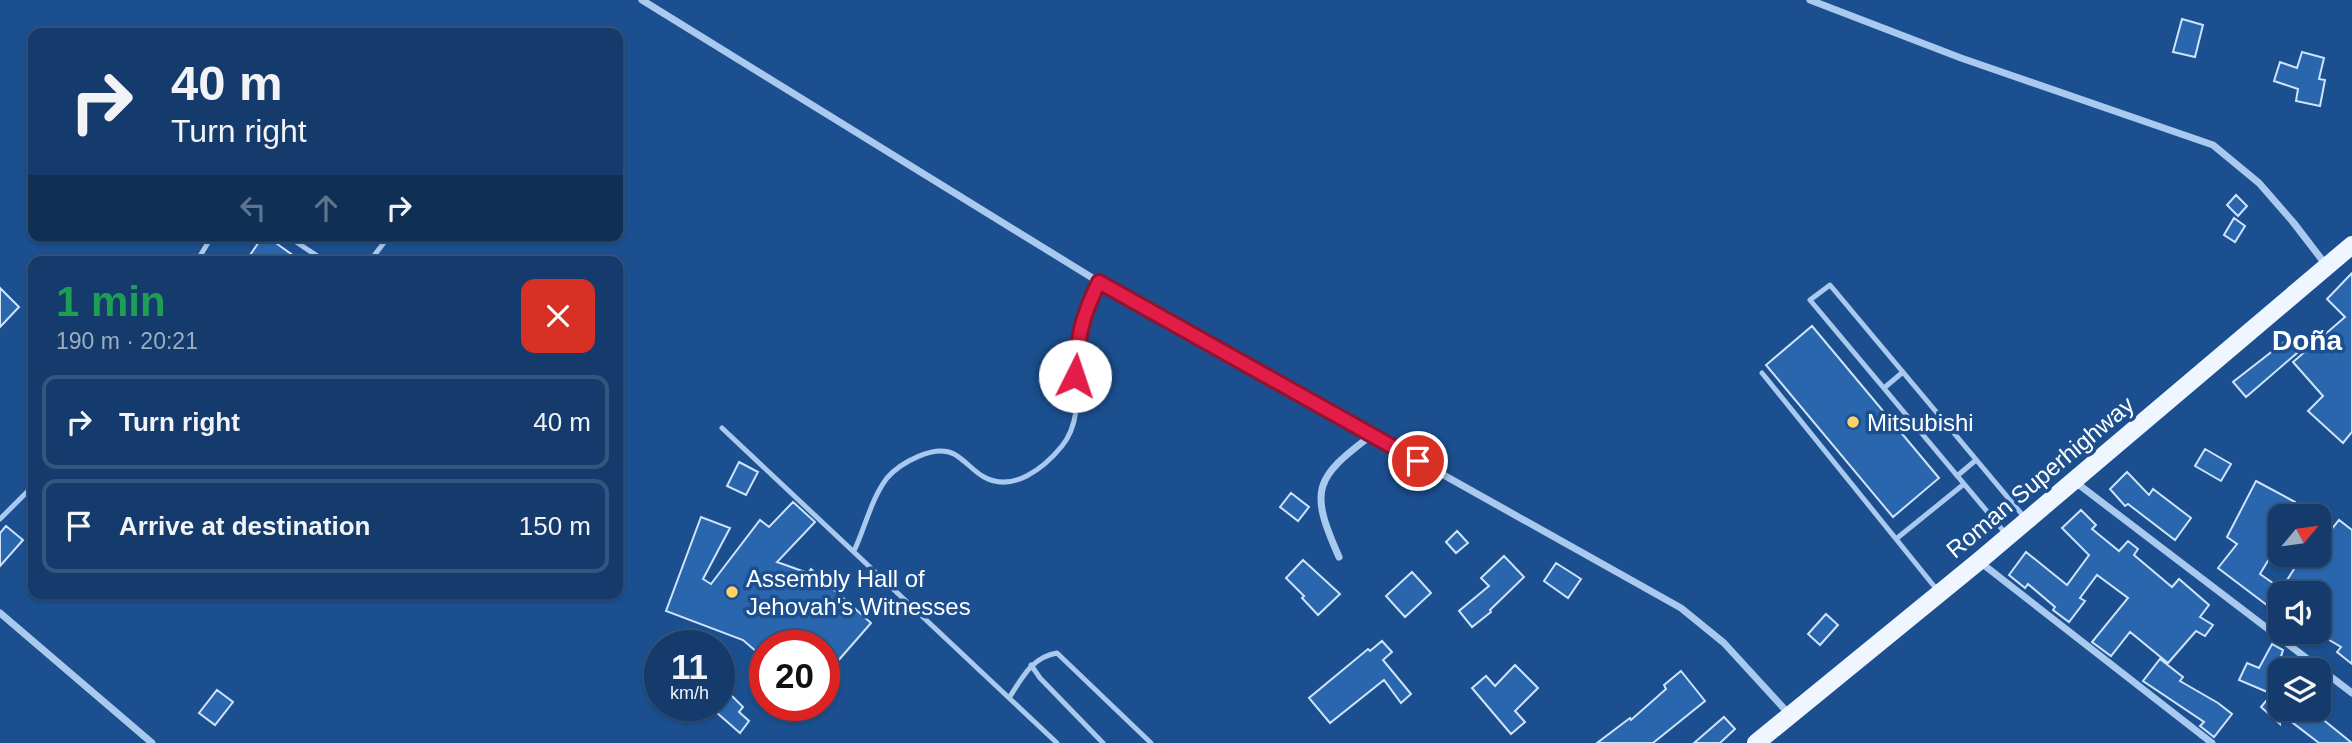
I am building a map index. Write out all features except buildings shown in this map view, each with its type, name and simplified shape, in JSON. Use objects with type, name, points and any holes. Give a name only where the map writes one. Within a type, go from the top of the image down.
[{"type":"main road","name":"Roman Superhighway","points":[[1758,742],[1979,561],[2351,247]]},
{"type":"street","points":[[642,0],[1099,282],[1681,608],[1724,643],[1790,714]]},
{"type":"street","points":[[1810,0],[1961,58],[2213,145],[2259,183],[2326,266]]},
{"type":"street","points":[[1339,557],[1322,514],[1323,481],[1332,467],[1372,435]]},
{"type":"street","points":[[2073,481],[2352,693]]},
{"type":"street","points":[[1979,561],[2212,743]]},
{"type":"street","points":[[0,613],[152,743]]},
{"type":"lane","points":[[296,242],[317,256]]},
{"type":"lane","points":[[374,256],[384,242]]},
{"type":"lane","points":[[854,551],[888,478],[925,453],[953,453],[987,479],[1015,481],[1042,466],[1060,448],[1076,421],[1078,335],[1089,301],[1099,282]]},
{"type":"lane","points":[[2008,536],[1810,300],[1830,285],[2026,521]]},
{"type":"lane","points":[[1884,388],[1903,372]]},
{"type":"lane","points":[[1762,373],[1940,593]]},
{"type":"lane","points":[[722,428],[1057,743]]},
{"type":"lane","points":[[1957,476],[1976,460]]},
{"type":"lane","points":[[1896,539],[1964,484]]},
{"type":"lane","points":[[0,519],[28,491]]},
{"type":"lane","points":[[1009,698],[1031,665],[1044,655],[1057,653],[1151,743]]},
{"type":"lane","points":[[1031,665],[1040,678],[1103,743]]},
{"type":"place","name":"Mitsubishi","points":[[1853,422]]},
{"type":"place","name":"Assembly Hall of Jehovah's Witnesses","points":[[732,592]]},
{"type":"district","name":"Doña","points":[[2307,340]]},
{"type":"route","points":[[1075,376],[1082,319],[1099,282],[1418,461]]}]
